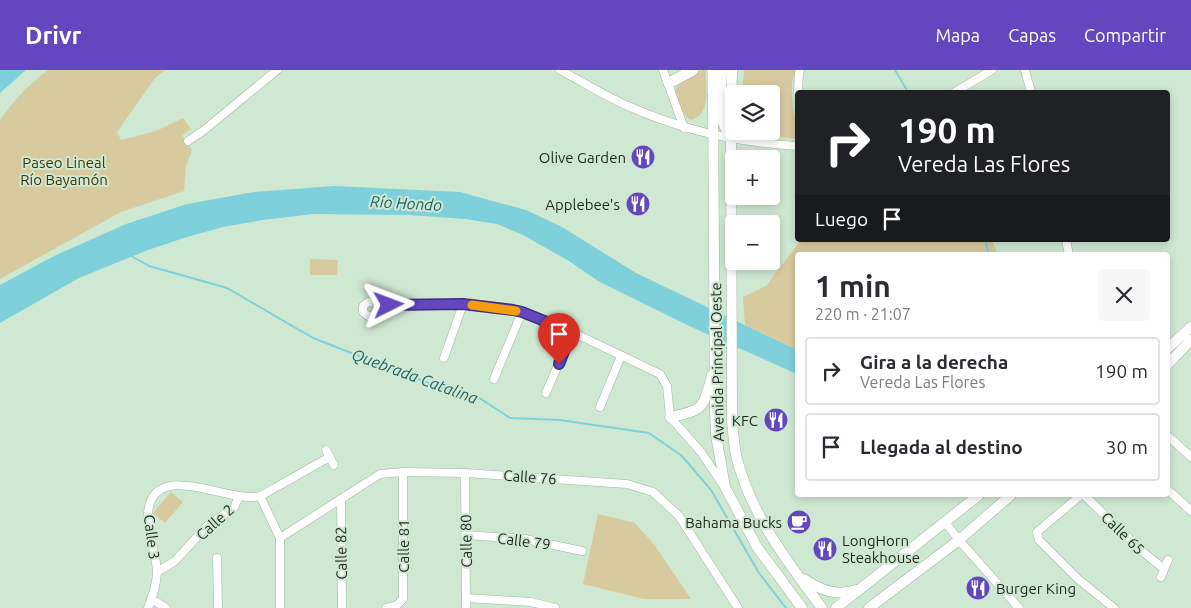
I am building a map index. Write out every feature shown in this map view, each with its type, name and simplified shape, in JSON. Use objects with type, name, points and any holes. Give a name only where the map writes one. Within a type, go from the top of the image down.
[{"type":"highway","points":[[668,83],[693,70]]},
{"type":"highway","points":[[714,92],[715,70]]},
{"type":"highway","points":[[722,70],[721,114],[725,129]]},
{"type":"main road","name":"Avenida Principal Oeste","points":[[732,70],[732,85]]},
{"type":"main road","name":"Avenida Principal Oeste","points":[[714,92],[716,435],[725,487],[757,547],[802,608]]},
{"type":"main road","name":"Avenida Principal Oeste","points":[[731,140],[732,420],[736,455],[754,505],[768,532],[822,608]]},
{"type":"main road","points":[[1170,346],[1191,327]]},
{"type":"main road","points":[[1170,362],[1191,340]]},
{"type":"main road","points":[[670,417],[695,411],[702,406],[716,362]]},
{"type":"main road","points":[[836,608],[976,497]]},
{"type":"main road","points":[[869,608],[959,540],[1010,497]]},
{"type":"main road","points":[[798,575],[819,588],[838,593],[862,588]]},
{"type":"main road","points":[[792,595],[796,608]]},
{"type":"street","points":[[188,141],[203,131],[277,70]]},
{"type":"street","points":[[560,70],[627,106],[684,128],[725,138]]},
{"type":"street","points":[[663,70],[684,128]]},
{"type":"street","points":[[798,90],[798,73],[800,70]]},
{"type":"street","points":[[958,90],[992,70]]},
{"type":"street","points":[[1025,70],[1030,90]]},
{"type":"street","points":[[741,140],[795,146]]},
{"type":"street","points":[[389,305],[463,304],[522,312],[572,332],[660,374],[667,386],[670,417],[701,452],[725,487]]},
{"type":"street","points":[[444,358],[463,304]]},
{"type":"street","points":[[494,379],[522,312]]},
{"type":"street","points":[[546,393],[572,332]]},
{"type":"street","points":[[600,407],[621,356]]},
{"type":"street","points":[[1170,438],[1191,457]]},
{"type":"street","name":"Calle 2","points":[[157,572],[175,561],[208,525],[234,508],[239,496],[260,496],[330,457]]},
{"type":"street","name":"Calle 76","points":[[280,538],[380,474],[403,472],[465,473],[627,484],[653,492],[679,516],[738,608]]},
{"type":"street","name":"Calle 81","points":[[386,608],[396,605],[403,599],[403,472]]},
{"type":"street","name":"Calle 80","points":[[465,473],[466,608]]},
{"type":"street","name":"Calle 3","points":[[148,608],[157,572],[147,515],[150,502],[157,493],[167,487],[179,484],[239,496]]},
{"type":"street","points":[[1170,492],[1191,511]]},
{"type":"street","points":[[260,496],[280,538],[280,608]]},
{"type":"street","points":[[1080,497],[1037,532],[1039,540],[1078,579],[1114,608]]},
{"type":"street","name":"Calle 65","points":[[1084,497],[1163,573],[1168,560]]},
{"type":"street","name":"Calle 82","points":[[341,498],[342,608]]},
{"type":"street","points":[[945,522],[1019,608]]},
{"type":"street","name":"Calle 79","points":[[466,536],[525,539],[582,551]]},
{"type":"street","points":[[217,558],[218,608]]},
{"type":"street","points":[[466,598],[531,602],[555,608]]},
{"type":"street","points":[[151,600],[166,608]]},
{"type":"green space","name":"Paseo Lineal Río Bayamón","points":[[48,70],[165,70],[155,78],[117,132],[121,140],[156,131],[183,118],[191,129],[182,135],[192,150],[186,166],[184,191],[121,212],[0,279],[0,120],[22,93]]},
{"type":"green space","points":[[700,70],[706,70],[705,106],[698,117],[691,120],[681,109],[676,89],[681,82],[691,78]]},
{"type":"green space","points":[[744,70],[796,70],[792,82],[795,139],[780,137],[780,85],[743,85]]},
{"type":"green space","points":[[799,242],[993,242],[997,252],[795,252],[795,349],[745,325],[743,297],[766,286]]},
{"type":"green space","points":[[310,259],[338,260],[337,275],[310,275]]},
{"type":"green space","points":[[171,492],[183,502],[165,523],[153,513]]},
{"type":"green space","points":[[598,514],[635,523],[656,547],[691,599],[644,599],[583,584]]},
{"type":"water","points":[[0,70],[26,70],[0,93]]},
{"type":"water","name":"Río Hondo","points":[[334,186],[460,192],[526,210],[562,227],[636,273],[795,349],[795,373],[687,325],[598,281],[569,261],[523,235],[497,224],[465,219],[410,215],[313,214],[223,227],[148,250],[79,278],[0,323],[0,285],[54,256],[126,224],[187,204],[254,192]]},
{"type":"waterway","points":[[895,70],[907,90]]},
{"type":"waterway","points":[[986,242],[988,252]]},
{"type":"waterway","name":"Quebrada Catalina","points":[[131,256],[149,266],[227,288],[313,338],[431,384],[481,399],[510,418],[560,420],[649,433],[682,456],[711,490],[759,573],[786,608]]},
{"type":"slow traffic","points":[[472,305],[516,311]]},
{"type":"place","name":"Olive Garden","points":[[643,157]]},
{"type":"place","name":"Applebee's","points":[[638,204]]},
{"type":"place","name":"KFC","points":[[776,420]]},
{"type":"place","name":"Bahama Bucks","points":[[799,522]]},
{"type":"place","name":"LongHorn Steakhouse","points":[[825,549]]},
{"type":"place","name":"Burger King","points":[[978,588]]},
{"type":"route","points":[[389,305],[393,303],[463,304],[522,312],[572,332],[559,364]]}]
